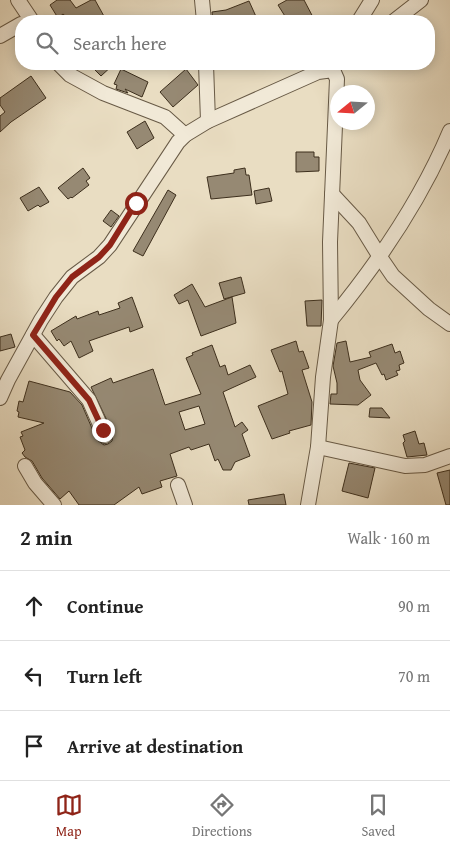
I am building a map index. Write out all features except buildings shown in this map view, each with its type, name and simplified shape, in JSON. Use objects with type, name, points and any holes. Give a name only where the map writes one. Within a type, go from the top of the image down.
[{"type":"street","points":[[18,0],[24,15]]},
{"type":"street","points":[[202,0],[203,15]]},
{"type":"street","points":[[363,15],[372,0]]},
{"type":"street","points":[[402,15],[421,0]]},
{"type":"street","points":[[0,36],[15,28]]},
{"type":"street","points":[[65,70],[70,75],[103,93],[165,117],[185,135]]},
{"type":"street","points":[[206,70],[208,121]]},
{"type":"street","points":[[0,398],[3,381],[56,297],[72,277],[99,257],[110,245],[178,142],[185,135],[208,121],[325,70]]},
{"type":"street","points":[[308,505],[318,447],[323,377],[331,320],[330,242],[337,78],[335,70]]},
{"type":"street","points":[[331,320],[380,258],[430,173],[450,131]]},
{"type":"street","points":[[332,194],[359,223],[393,276],[429,309],[450,324]]},
{"type":"street","points":[[33,335],[89,400],[105,436]]},
{"type":"street","points":[[318,447],[405,466],[425,465],[450,456]]},
{"type":"street","points":[[25,466],[35,483],[54,505]]},
{"type":"street","points":[[178,485],[185,505]]},
{"type":"route","points":[[103,430],[89,400],[33,335],[56,297],[72,277],[99,257],[110,245],[136,203]]}]
